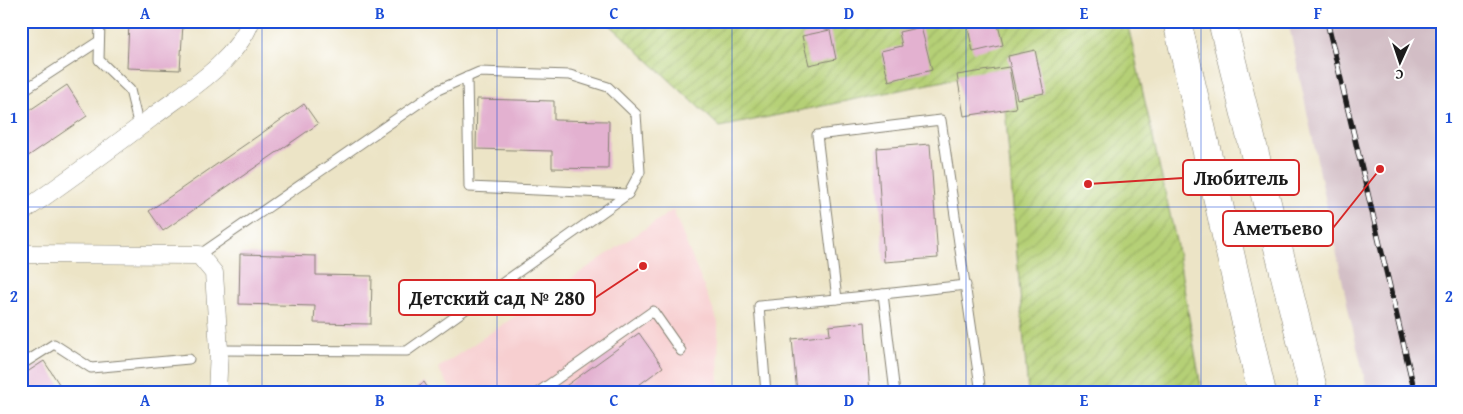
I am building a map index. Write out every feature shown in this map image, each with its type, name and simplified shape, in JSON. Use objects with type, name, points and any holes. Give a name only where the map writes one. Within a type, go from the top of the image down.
[{"type":"main road","points":[[1177,21],[1262,393]]},
{"type":"main road","points":[[1222,21],[1314,393]]},
{"type":"street","points":[[21,213],[219,67],[246,33],[251,21]]},
{"type":"street","points":[[21,254],[198,255],[214,273],[219,350],[218,393]]},
{"type":"lane","points":[[100,21],[99,60],[130,90],[139,127]]},
{"type":"lane","points":[[21,92],[98,41]]},
{"type":"lane","points":[[198,255],[438,90],[479,72],[570,75],[608,87],[636,114],[640,172],[628,194],[407,351],[219,350]]},
{"type":"lane","points":[[467,77],[469,187],[628,194]]},
{"type":"lane","points":[[837,300],[817,135],[940,120],[981,393]]},
{"type":"lane","points":[[766,393],[759,306],[837,300],[966,285]]},
{"type":"lane","points":[[883,294],[895,393]]},
{"type":"lane","points":[[537,393],[653,311],[682,351]]},
{"type":"lane","points":[[21,365],[54,344],[91,368],[189,359]]},
{"type":"shaded area","points":[[1288,21],[1442,21],[1442,393],[1368,393],[1350,317]]},
{"type":"shaded area","points":[[673,210],[718,322],[719,393],[453,393],[438,368]]},
{"type":"green space","points":[[606,21],[1127,21],[1176,241],[1202,393],[1028,393],[1002,69],[720,127]]},
{"type":"building","points":[[129,21],[195,21],[195,25],[183,24],[180,70],[127,68]]},
{"type":"building","points":[[973,21],[997,21],[1003,45],[973,52],[967,23]]},
{"type":"building","points":[[921,27],[932,70],[889,81],[881,51],[902,46],[899,32]]},
{"type":"building","points":[[830,30],[836,59],[809,65],[802,36]]},
{"type":"building","points":[[1035,50],[1044,93],[1017,99],[1008,56]]},
{"type":"building","points":[[1009,67],[1016,108],[964,116],[957,75]]},
{"type":"building","points":[[67,85],[87,116],[21,161],[21,116]]},
{"type":"building","points":[[477,99],[554,101],[554,120],[609,121],[608,169],[552,168],[552,151],[476,149]]},
{"type":"building","points":[[304,104],[318,124],[163,231],[149,211]]},
{"type":"building","points":[[930,144],[938,258],[884,262],[877,148]]},
{"type":"building","points":[[240,254],[316,256],[316,275],[372,276],[371,324],[314,323],[315,306],[239,304]]},
{"type":"building","points":[[865,322],[870,393],[797,393],[792,339],[830,335],[829,326]]},
{"type":"building","points":[[639,333],[663,367],[628,393],[556,393]]},
{"type":"building","points":[[44,361],[65,393],[21,393],[21,376]]},
{"type":"building","points":[[424,382],[431,393],[408,393]]},
{"type":"railway","points":[[1327,21],[1415,393]]},
{"type":"place","name":"Аметьево","points":[[1380,169]]},
{"type":"place","name":"Любитель","points":[[1088,184]]},
{"type":"place","name":"Детский сад № 280","points":[[643,266]]}]
